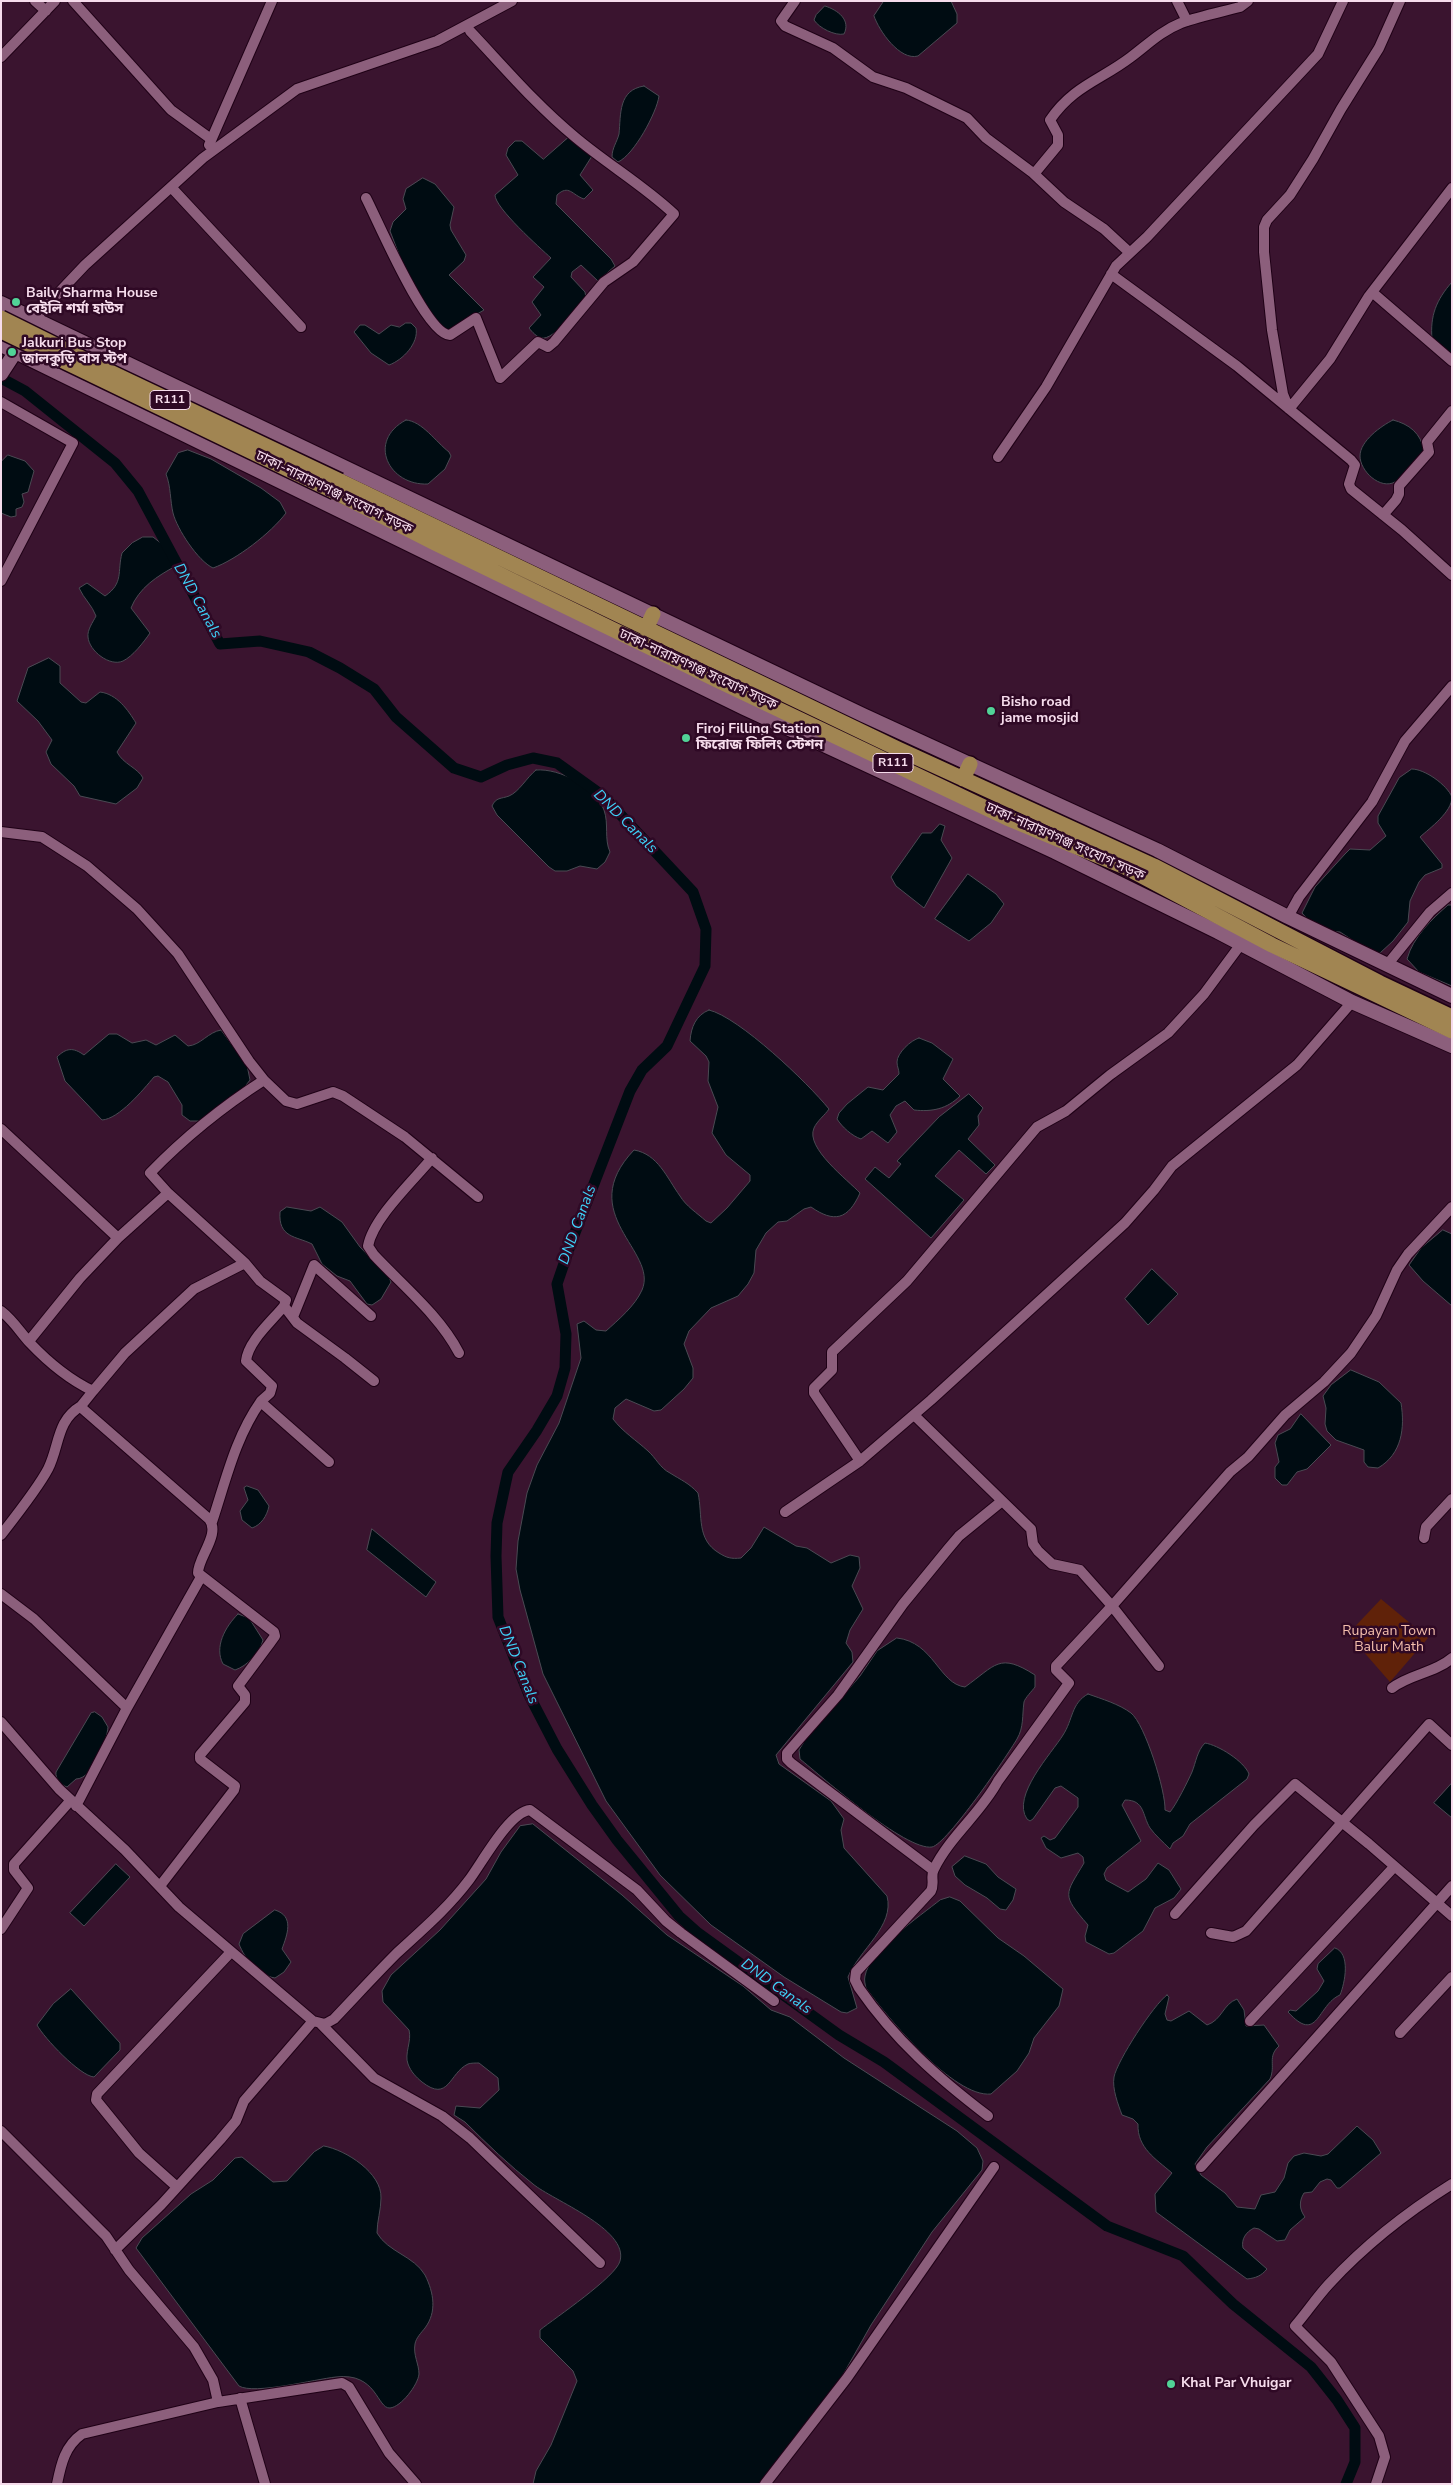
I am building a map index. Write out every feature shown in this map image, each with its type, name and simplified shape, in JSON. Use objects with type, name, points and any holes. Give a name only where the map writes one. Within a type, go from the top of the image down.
[{"type":"main road","name":"ঢাকা-নারায়ণগঞ্জ সংযোগ সড়ক","points":[[1,318],[380,507],[646,629],[962,779],[1154,866],[1380,983],[1452,1017]]},
{"type":"main road","name":"ঢাকা-নারায়ণগঞ্জ সংযোগ সড়ক","points":[[1,331],[338,486]]},
{"type":"main road","name":"ঢাকা-নারায়ণগঞ্জ সংযোগ সড়ক","points":[[380,507],[644,652],[897,772],[1006,818],[1058,846],[1126,867],[1264,940],[1452,1031]]},
{"type":"main road","points":[[646,629],[653,614]]},
{"type":"main road","points":[[856,728],[863,715]]},
{"type":"main road","points":[[962,779],[970,764]]},
{"type":"street","points":[[35,1],[46,11]]},
{"type":"street","points":[[1,57],[55,1]]},
{"type":"street","points":[[73,1],[171,110],[211,139]]},
{"type":"street","points":[[203,158],[272,1]]},
{"type":"street","points":[[3,372],[34,319],[85,265],[203,158],[297,89],[437,41],[512,1]]},
{"type":"street","points":[[795,1],[781,20],[784,26],[833,48],[874,77],[906,88],[967,118],[986,138],[1034,174],[1064,202],[1104,229],[1129,252]]},
{"type":"street","points":[[1177,1],[1186,21]]},
{"type":"street","points":[[1034,174],[1058,145],[1058,135],[1050,120],[1058,109],[1093,79],[1130,58],[1170,28],[1186,21],[1240,7],[1248,1]]},
{"type":"street","points":[[998,457],[1046,387],[1111,274],[1129,252],[1147,237],[1318,54],[1343,1]]},
{"type":"street","points":[[1289,409],[1277,364],[1272,330],[1264,252],[1264,226],[1290,195],[1313,159],[1379,48],[1400,1]]},
{"type":"street","points":[[366,198],[409,288],[441,332],[450,335],[476,318],[500,378],[538,342],[548,347],[554,342],[604,282],[633,262],[674,214],[651,192],[593,151],[554,118],[470,31]]},
{"type":"street","points":[[171,187],[301,327]]},
{"type":"street","points":[[1289,409],[1330,359],[1372,292],[1452,189]]},
{"type":"street","points":[[1111,274],[1238,366],[1351,460],[1355,465],[1350,484],[1351,489],[1452,574]]},
{"type":"street","points":[[1372,292],[1452,361]]},
{"type":"street","points":[[1,303],[34,319],[380,507]]},
{"type":"street","points":[[1,345],[380,507],[653,614],[863,715],[1157,850],[1288,917],[1452,996]]},
{"type":"street","points":[[1,402],[73,443],[1,581]]},
{"type":"street","points":[[1383,515],[1396,500],[1399,486],[1429,452],[1427,442],[1452,411]]},
{"type":"street","points":[[1288,917],[1311,880],[1368,808],[1405,741],[1452,686]]},
{"type":"street","points":[[1,832],[42,837],[87,866],[137,909],[187,966],[264,1080],[286,1101],[297,1104],[333,1092],[343,1096],[405,1137],[478,1197]]},
{"type":"street","points":[[1058,846],[1352,1002],[1452,1046]]},
{"type":"street","points":[[1387,965],[1430,912],[1452,893]]},
{"type":"street","points":[[860,1461],[814,1393],[814,1388],[832,1370],[832,1352],[912,1276],[1037,1127],[1066,1112],[1110,1074],[1168,1033],[1204,994],[1241,944]]},
{"type":"street","points":[[785,1512],[860,1461],[914,1416],[1118,1229],[1154,1190],[1172,1166],[1298,1065],[1352,1002]]},
{"type":"street","points":[[160,1886],[187,1854],[234,1790],[235,1786],[200,1759],[200,1755],[245,1702],[245,1695],[238,1686],[275,1636],[274,1632],[263,1622],[201,1577],[198,1566],[211,1534],[212,1522],[236,1447],[250,1417],[261,1401],[270,1393],[272,1386],[246,1361],[247,1354],[284,1306],[286,1300],[260,1281],[245,1263],[168,1193],[150,1173],[180,1143],[221,1108],[264,1080]]},
{"type":"street","points":[[1,1129],[118,1238]]},
{"type":"street","points":[[432,1158],[369,1236],[368,1246],[374,1255],[431,1315],[454,1343],[459,1354]]},
{"type":"street","points":[[29,1341],[80,1278],[118,1238],[168,1193]]},
{"type":"street","points":[[988,2116],[932,2073],[870,2005],[855,1980],[860,1967],[931,1891],[934,1886],[933,1870],[957,1836],[990,1796],[998,1780],[1069,1683],[1056,1670],[1056,1666],[1112,1606],[1230,1472],[1248,1457],[1285,1415],[1340,1366],[1376,1316],[1397,1270],[1408,1254],[1452,1207]]},
{"type":"street","points":[[1,1535],[48,1469],[64,1421],[81,1406],[125,1353],[194,1290],[245,1263]]},
{"type":"street","points":[[293,1317],[314,1265],[372,1316]]},
{"type":"street","points":[[284,1306],[297,1323],[346,1358],[374,1382]]},
{"type":"street","points":[[1,1311],[13,1320],[29,1341],[68,1378],[93,1391]]},
{"type":"street","points":[[261,1401],[329,1462]]},
{"type":"street","points":[[81,1406],[212,1522]]},
{"type":"street","points":[[914,1416],[1031,1529],[1033,1544],[1052,1564],[1080,1570],[1112,1606],[1159,1666]]},
{"type":"street","points":[[1424,1538],[1426,1527],[1452,1499]]},
{"type":"street","points":[[933,1870],[791,1763],[787,1759],[787,1753],[838,1695],[903,1604],[959,1536],[1002,1501]]},
{"type":"street","points":[[1,1929],[28,1888],[14,1870],[14,1864],[74,1803],[201,1577]]},
{"type":"street","points":[[1,1594],[34,1619],[127,1708]]},
{"type":"street","points":[[1392,1688],[1411,1676],[1444,1666],[1452,1658]]},
{"type":"street","points":[[1,1722],[45,1775],[200,1927],[316,2022],[374,2078],[442,2116],[470,2138],[600,2263]]},
{"type":"street","points":[[1211,1933],[1233,1937],[1246,1931],[1429,1724],[1452,1745]]},
{"type":"street","points":[[1175,1914],[1254,1825],[1295,1784],[1370,1844],[1452,1916]]},
{"type":"street","points":[[316,2022],[329,2023],[334,2019],[385,1965],[429,1925],[469,1880],[496,1839],[525,1810],[530,1810],[636,1890],[682,1933],[774,2001]]},
{"type":"street","points":[[1250,2022],[1394,1867]]},
{"type":"street","points":[[1201,2167],[1452,1886]]},
{"type":"street","points":[[177,2187],[130,2143],[96,2100],[97,2094],[231,1952]]},
{"type":"street","points":[[1400,2033],[1452,1977]]},
{"type":"street","points":[[115,2250],[177,2187],[232,2126],[244,2101],[316,2022]]},
{"type":"street","points":[[1,2131],[106,2236],[115,2250],[198,2353],[213,2380],[218,2402]]},
{"type":"street","points":[[765,2484],[847,2378],[994,2167]]},
{"type":"street","points":[[1376,2484],[1385,2458],[1379,2436],[1331,2362],[1295,2326],[1329,2284],[1372,2242],[1452,2184]]},
{"type":"street","points":[[57,2484],[60,2465],[71,2442],[82,2434],[218,2402],[342,2383],[349,2387],[389,2453],[416,2484]]},
{"type":"street","points":[[240,2398],[265,2484]]},
{"type":"green space","name":"Rupayan Town Balur Math","points":[[1381,1599],[1428,1638],[1390,1682],[1348,1634]]},
{"type":"shaded area","points":[[884,1],[951,1],[957,14],[957,23],[918,56],[904,54],[885,37],[874,16]]},
{"type":"shaded area","points":[[825,6],[842,16],[846,24],[844,34],[828,31],[814,20],[816,15]]},
{"type":"shaded area","points":[[644,86],[659,96],[654,112],[644,132],[631,151],[618,162],[612,157],[612,154],[619,134],[622,104],[629,92]]},
{"type":"shaded area","points":[[568,138],[572,139],[592,156],[580,175],[593,190],[584,199],[565,190],[557,195],[556,204],[611,259],[615,266],[598,281],[581,265],[572,272],[571,277],[585,292],[586,298],[559,329],[546,338],[541,338],[529,328],[541,315],[532,302],[544,287],[533,277],[551,258],[502,209],[495,195],[518,175],[506,155],[508,148],[515,141],[522,141],[543,159]]},
{"type":"shaded area","points":[[423,178],[435,184],[454,207],[450,225],[451,230],[466,255],[464,261],[449,275],[484,310],[446,332],[411,286],[390,231],[393,222],[406,209],[403,199],[406,189]]},
{"type":"shaded area","points":[[1452,282],[1452,356],[1432,339],[1432,323],[1438,302]]},
{"type":"shaded area","points":[[406,323],[411,323],[416,328],[415,339],[409,350],[400,359],[389,365],[371,353],[354,332],[360,325],[365,325],[379,334],[391,325],[399,327]]},
{"type":"shaded area","points":[[406,420],[412,421],[423,428],[451,456],[445,469],[428,484],[414,483],[402,478],[387,461],[385,450],[387,439],[394,429]]},
{"type":"shaded area","points":[[1393,420],[1404,424],[1417,434],[1424,451],[1403,476],[1389,484],[1372,478],[1363,468],[1360,456],[1363,445],[1367,440],[1377,430]]},
{"type":"shaded area","points":[[188,450],[211,459],[261,488],[280,502],[286,513],[272,529],[253,545],[232,559],[213,568],[201,559],[189,544],[173,513],[166,474],[178,453]]},
{"type":"shaded area","points":[[8,455],[25,461],[34,471],[28,492],[22,494],[24,502],[22,507],[16,509],[16,516],[11,517],[1,513],[1,462]]},
{"type":"shaded area","points":[[143,537],[153,537],[162,544],[176,566],[149,583],[139,594],[131,608],[150,633],[138,649],[127,659],[112,662],[96,652],[89,642],[88,632],[96,616],[79,588],[87,583],[105,596],[115,586],[119,577],[122,553],[132,543]]},
{"type":"shaded area","points":[[49,658],[60,666],[60,683],[81,702],[86,703],[100,692],[106,693],[121,703],[136,723],[117,752],[143,778],[137,788],[116,804],[80,796],[74,786],[51,764],[46,752],[52,740],[38,721],[17,701],[28,668]]},
{"type":"shaded area","points":[[1412,769],[1423,772],[1435,779],[1452,797],[1445,814],[1420,837],[1442,864],[1442,868],[1425,875],[1419,882],[1410,901],[1408,922],[1393,941],[1380,953],[1374,954],[1340,932],[1326,931],[1311,923],[1302,913],[1315,887],[1350,849],[1370,850],[1386,836],[1378,823],[1378,816],[1399,778]]},
{"type":"shaded area","points":[[536,770],[555,772],[576,781],[593,794],[604,810],[607,842],[610,852],[605,862],[597,869],[580,866],[567,871],[555,871],[497,815],[492,806],[495,801],[513,794]]},
{"type":"shaded area","points":[[940,824],[945,826],[941,840],[952,858],[924,908],[896,886],[891,877],[922,833],[931,833]]},
{"type":"shaded area","points":[[968,874],[996,894],[1004,904],[991,923],[969,941],[935,919]]},
{"type":"shaded area","points":[[1448,905],[1452,905],[1452,986],[1419,972],[1407,959],[1418,936]]},
{"type":"shaded area","points":[[709,1010],[722,1015],[737,1025],[772,1052],[829,1109],[814,1128],[813,1136],[816,1145],[829,1163],[860,1193],[851,1209],[840,1216],[833,1217],[811,1207],[804,1209],[787,1221],[778,1222],[766,1233],[756,1250],[754,1273],[748,1284],[738,1296],[711,1308],[689,1331],[684,1344],[693,1368],[693,1378],[684,1389],[661,1410],[654,1411],[626,1399],[615,1408],[613,1419],[651,1454],[663,1468],[688,1484],[698,1493],[704,1534],[712,1547],[722,1555],[729,1558],[741,1558],[751,1548],[764,1527],[796,1546],[807,1548],[831,1563],[850,1555],[859,1557],[860,1568],[852,1586],[863,1609],[850,1630],[846,1643],[852,1652],[853,1662],[776,1755],[779,1764],[831,1801],[844,1819],[841,1830],[844,1848],[887,1896],[886,1918],[875,1938],[853,1967],[848,1977],[857,2008],[847,2013],[841,2012],[784,1977],[711,1925],[660,1875],[606,1801],[543,1674],[516,1569],[518,1541],[527,1493],[537,1465],[559,1423],[581,1358],[577,1324],[584,1321],[596,1330],[606,1331],[631,1307],[642,1290],[644,1275],[639,1261],[614,1212],[612,1193],[618,1173],[634,1150],[642,1152],[661,1168],[682,1200],[706,1221],[711,1223],[727,1208],[750,1181],[750,1175],[726,1155],[712,1133],[718,1107],[708,1081],[709,1062],[706,1056],[690,1041],[695,1022],[704,1012]]},
{"type":"shaded area","points":[[221,1030],[247,1065],[250,1080],[243,1089],[199,1121],[190,1121],[182,1115],[182,1105],[168,1082],[158,1076],[154,1077],[116,1115],[102,1120],[65,1081],[57,1057],[67,1050],[73,1050],[84,1055],[109,1034],[117,1034],[132,1043],[146,1040],[156,1045],[175,1035],[188,1046]]},
{"type":"shaded area","points":[[919,1038],[932,1043],[953,1059],[943,1079],[960,1096],[950,1104],[933,1110],[914,1110],[905,1101],[896,1106],[890,1115],[897,1132],[888,1143],[872,1131],[861,1139],[844,1128],[837,1119],[839,1113],[868,1087],[883,1090],[899,1074],[897,1062],[902,1051]]},
{"type":"shaded area","points":[[969,1094],[983,1108],[978,1116],[979,1125],[968,1139],[995,1165],[986,1174],[959,1150],[935,1176],[964,1200],[931,1238],[865,1179],[875,1167],[889,1178],[901,1164],[897,1161],[939,1117]]},
{"type":"shaded area","points":[[287,1207],[311,1211],[320,1207],[342,1222],[360,1247],[389,1277],[391,1282],[381,1299],[372,1305],[367,1304],[350,1281],[337,1276],[322,1264],[312,1244],[289,1235],[282,1227],[280,1221],[280,1212]]},
{"type":"shaded area","points":[[1443,1230],[1452,1234],[1452,1306],[1423,1281],[1409,1265],[1421,1248]]},
{"type":"shaded area","points":[[1152,1269],[1178,1294],[1148,1325],[1125,1299]]},
{"type":"shaded area","points":[[1351,1370],[1379,1382],[1401,1403],[1402,1431],[1400,1440],[1392,1455],[1378,1468],[1368,1467],[1364,1462],[1364,1450],[1336,1440],[1327,1431],[1325,1424],[1326,1408],[1323,1396],[1331,1385]]},
{"type":"shaded area","points":[[1301,1414],[1331,1445],[1307,1469],[1297,1472],[1287,1485],[1282,1485],[1275,1478],[1275,1467],[1279,1462],[1275,1443],[1278,1435],[1290,1429]]},
{"type":"shaded area","points":[[247,1486],[258,1490],[269,1506],[263,1520],[252,1528],[242,1520],[240,1511],[248,1500],[244,1488]]},
{"type":"shaded area","points":[[372,1529],[436,1582],[426,1597],[367,1550]]},
{"type":"shaded area","points":[[238,1614],[249,1618],[263,1640],[259,1650],[252,1658],[235,1670],[223,1664],[220,1644],[225,1631]]},
{"type":"shaded area","points":[[897,1638],[909,1641],[920,1647],[949,1679],[965,1687],[991,1667],[998,1664],[1013,1664],[1035,1675],[1035,1687],[1024,1702],[1022,1726],[1017,1739],[963,1816],[940,1842],[932,1847],[920,1845],[885,1826],[800,1759],[799,1750],[805,1740],[860,1676],[877,1651]]},
{"type":"shaded area","points":[[1088,1694],[1121,1707],[1131,1713],[1137,1720],[1154,1759],[1165,1810],[1170,1812],[1175,1804],[1192,1772],[1198,1753],[1205,1743],[1230,1754],[1242,1764],[1249,1774],[1247,1779],[1190,1824],[1183,1836],[1173,1843],[1170,1849],[1150,1828],[1140,1805],[1125,1800],[1122,1805],[1141,1841],[1107,1868],[1104,1874],[1106,1880],[1128,1892],[1146,1879],[1158,1863],[1169,1870],[1181,1889],[1174,1898],[1155,1908],[1143,1931],[1114,1953],[1109,1954],[1086,1942],[1085,1936],[1088,1925],[1073,1907],[1070,1900],[1070,1889],[1084,1863],[1083,1857],[1078,1853],[1061,1858],[1046,1848],[1041,1838],[1044,1836],[1050,1840],[1055,1838],[1078,1807],[1078,1798],[1061,1786],[1055,1788],[1030,1821],[1027,1819],[1024,1810],[1024,1799],[1028,1787],[1063,1735],[1078,1702]]},
{"type":"shaded area","points":[[95,1712],[102,1717],[108,1727],[102,1750],[88,1773],[76,1779],[67,1787],[56,1777],[56,1772],[91,1713]]},
{"type":"shaded area","points":[[1452,1783],[1452,1818],[1434,1803]]},
{"type":"shaded area","points":[[533,1824],[622,1895],[667,1935],[743,1986],[771,2010],[790,2017],[844,2058],[957,2131],[977,2148],[983,2161],[982,2170],[932,2232],[871,2325],[835,2389],[761,2484],[533,2484],[536,2471],[551,2445],[577,2381],[573,2371],[540,2338],[540,2330],[608,2277],[620,2261],[620,2249],[613,2238],[601,2227],[533,2184],[465,2122],[454,2115],[456,2106],[480,2108],[499,2090],[498,2078],[479,2063],[468,2064],[462,2068],[443,2088],[431,2088],[416,2076],[407,2060],[410,2039],[409,2030],[383,2002],[382,1991],[391,1975],[440,1930],[486,1879],[501,1852],[520,1826]]},
{"type":"shaded area","points":[[965,1856],[986,1864],[998,1877],[1016,1889],[1013,1900],[1006,1910],[1000,1909],[955,1876],[952,1867]]},
{"type":"shaded area","points":[[116,1864],[130,1877],[84,1926],[70,1913]]},
{"type":"shaded area","points":[[950,1897],[960,1901],[998,1938],[1024,1956],[1063,1989],[1059,2006],[1034,2038],[1029,2053],[1017,2071],[991,2094],[976,2092],[941,2070],[905,2035],[865,1985],[869,1966],[885,1945],[940,1900]]},
{"type":"shaded area","points":[[275,1910],[281,1913],[287,1921],[287,1932],[282,1949],[291,1962],[284,1972],[275,1978],[263,1974],[252,1966],[239,1944],[243,1934]]},
{"type":"shaded area","points":[[1335,1948],[1340,1951],[1345,1962],[1344,1983],[1340,1995],[1332,2000],[1317,2020],[1312,2024],[1306,2025],[1288,2012],[1290,2010],[1296,2011],[1318,1991],[1324,1981],[1317,1969],[1318,1964]]},
{"type":"shaded area","points":[[71,1989],[120,2043],[120,2050],[94,2077],[72,2064],[54,2047],[37,2025],[53,2004]]},
{"type":"shaded area","points":[[1167,1995],[1169,1997],[1165,2014],[1167,2020],[1171,2021],[1189,2011],[1207,2025],[1216,2020],[1232,2001],[1237,1999],[1244,2010],[1246,2026],[1264,2025],[1279,2046],[1273,2054],[1270,2079],[1207,2147],[1195,2164],[1201,2175],[1225,2193],[1237,2207],[1255,2209],[1261,2195],[1275,2192],[1284,2178],[1288,2163],[1294,2156],[1304,2153],[1321,2156],[1328,2154],[1357,2126],[1373,2140],[1381,2153],[1340,2188],[1337,2188],[1331,2180],[1327,2179],[1320,2182],[1312,2192],[1304,2193],[1300,2205],[1305,2217],[1290,2230],[1285,2240],[1277,2241],[1259,2229],[1254,2228],[1249,2232],[1243,2239],[1243,2248],[1267,2269],[1256,2277],[1247,2279],[1156,2212],[1155,2194],[1172,2173],[1154,2158],[1144,2146],[1138,2124],[1133,2119],[1122,2115],[1117,2101],[1114,2077],[1117,2069],[1145,2021]]},
{"type":"shaded area","points":[[324,2146],[333,2148],[352,2158],[361,2164],[376,2180],[381,2198],[377,2233],[388,2245],[420,2269],[425,2275],[432,2295],[433,2309],[429,2322],[415,2344],[419,2370],[418,2379],[404,2400],[394,2407],[386,2407],[368,2385],[350,2377],[336,2377],[271,2388],[258,2389],[239,2386],[136,2248],[142,2238],[191,2194],[213,2180],[235,2158],[242,2157],[273,2182],[287,2181],[314,2152]]},
{"type":"waterway","name":"DND Canals","points":[[1,378],[25,391],[115,463],[138,491],[220,644],[260,641],[309,652],[340,668],[374,689],[396,717],[454,768],[481,777],[507,765],[533,758],[557,763],[603,796],[693,892],[706,929],[705,966],[667,1046],[642,1070],[630,1091],[571,1243],[557,1284],[566,1334],[565,1368],[557,1396],[537,1430],[508,1472],[497,1523],[498,1617],[529,1695],[557,1749],[592,1805],[617,1840],[679,1916],[698,1933],[839,2035],[884,2062],[1107,2226],[1183,2256],[1233,2304],[1311,2367],[1337,2400],[1355,2428],[1355,2462],[1346,2484]]},
{"type":"place","name":"Baily Sharma House বেইলি শর্মা হাউস","points":[[16,302]]},
{"type":"place","name":"Jalkuri Bus Stop জালকুড়ি বাস স্টপ","points":[[12,352]]},
{"type":"place","name":"Bisho road jame mosjid","points":[[991,711]]},
{"type":"place","name":"Firoj Filling Station ফিরোজ ফিলিং স্টেশন","points":[[686,738]]},
{"type":"place","name":"Khal Par Vhuigar","points":[[1171,2384]]}]
